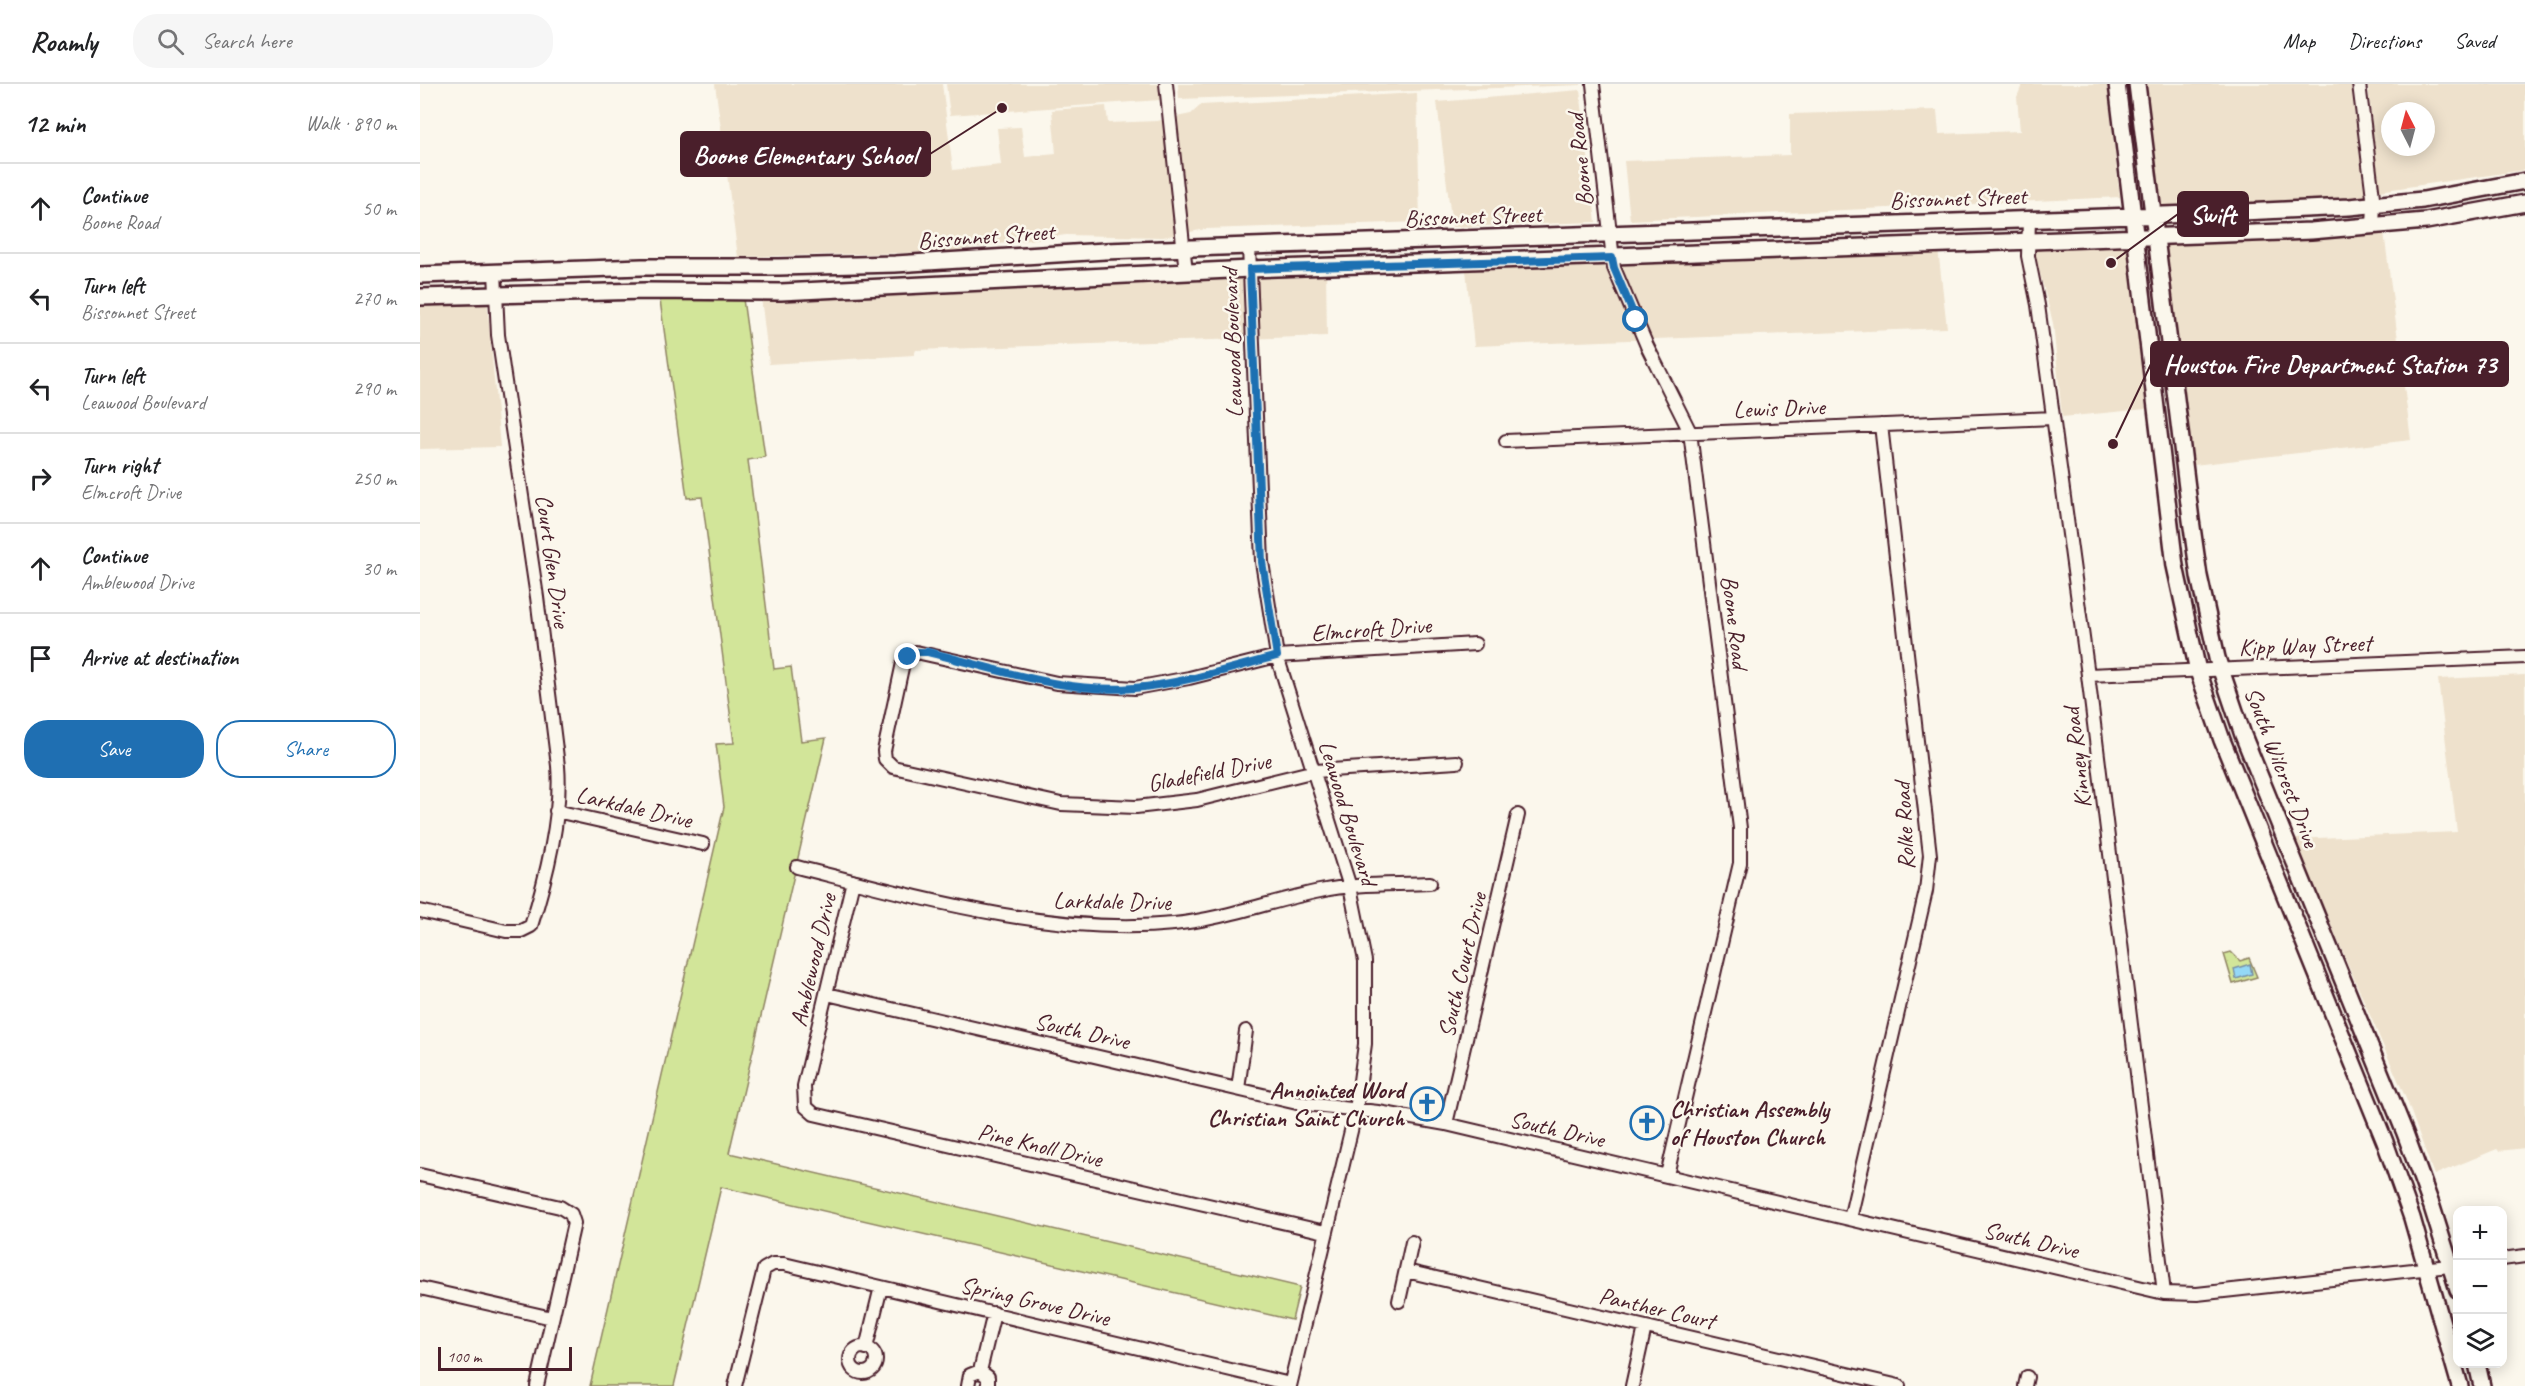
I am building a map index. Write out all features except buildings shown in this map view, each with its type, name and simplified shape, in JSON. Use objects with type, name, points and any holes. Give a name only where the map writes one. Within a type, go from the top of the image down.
[{"type":"main road","points":[[2117,84],[2158,436],[2180,430]]},
{"type":"main road","name":"South Wilcrest Drive","points":[[2137,84],[2146,146],[2151,215],[2199,576],[2221,670],[2243,735],[2405,1133],[2453,1263]]},
{"type":"main road","name":"Bissonnet Street","points":[[420,275],[642,267],[895,264],[1017,256],[2151,215],[2374,205],[2423,200],[2525,181]]},
{"type":"main road","name":"Bissonnet Street","points":[[420,297],[645,291],[781,292],[1250,269],[1612,258],[2134,236],[2311,231],[2426,221],[2525,203]]},
{"type":"main road","points":[[1930,222],[1930,246]]},
{"type":"main road","points":[[1017,256],[1020,279]]},
{"type":"main road","name":"South Wilcrest Drive","points":[[2158,436],[2175,566],[2198,671],[2222,740],[2385,1142],[2427,1269],[2459,1383]]},
{"type":"main road","points":[[2293,913],[2312,905]]},
{"type":"main road","points":[[2339,1028],[2358,1019]]},
{"type":"main road","points":[[2385,1142],[2405,1133]]},
{"type":"main road","points":[[2459,1383],[2481,1383],[2478,1368]]},
{"type":"street","name":"Leawood Boulevard","points":[[1166,84],[1186,272]]},
{"type":"street","name":"Boone Road","points":[[1593,84],[1614,268],[1647,346],[1690,432],[1740,828],[1740,863],[1667,1174]]},
{"type":"street","points":[[2359,84],[2374,205],[2373,226]]},
{"type":"street","name":"Kinney Road","points":[[2030,218],[2028,242],[2088,675],[2164,1293]]},
{"type":"street","name":"Leawood Boulevard","points":[[1249,247],[1262,552],[1277,656],[1350,887],[1365,961],[1365,1044],[1356,1110],[1290,1385]]},
{"type":"street","name":"Court Glen Drive","points":[[420,911],[506,931],[520,931],[531,926],[556,811],[558,766],[537,597],[498,335],[495,272]]},
{"type":"street","name":"Lewis Drive","points":[[1506,441],[2053,418]]},
{"type":"street","name":"Rolke Road","points":[[1850,1220],[1926,891],[1930,855],[1881,425]]},
{"type":"street","name":"Elmcroft Drive","points":[[935,777],[893,767],[885,759],[884,751],[903,663],[916,652],[952,658],[1057,683],[1135,688],[1189,678],[1277,656],[1475,644]]},
{"type":"street","name":"Kipp Way Street","points":[[2088,675],[2525,657]]},
{"type":"street","name":"Gladefield Drive","points":[[935,777],[1060,804],[1136,807],[1197,800],[1315,771],[1457,762]]},
{"type":"street","name":"Larkdale Drive","points":[[556,811],[703,844]]},
{"type":"street","name":"South Court Drive","points":[[1446,1124],[1518,815]]},
{"type":"street","name":"Larkdale Drive","points":[[797,867],[1034,920],[1091,926],[1173,924],[1214,918],[1322,890],[1430,883]]},
{"type":"street","name":"Amblewood Drive","points":[[813,1049],[853,881]]},
{"type":"street","name":"South Drive","points":[[827,994],[1297,1103],[1446,1124],[1667,1174],[1850,1220],[2164,1293],[2197,1294],[2453,1266]]},
{"type":"street","points":[[1238,1089],[1246,1030]]},
{"type":"street","name":"Pine Knoll Drive","points":[[813,1049],[803,1096],[805,1106],[814,1114],[1325,1232]]},
{"type":"street","points":[[420,1175],[560,1207],[571,1214],[574,1223],[537,1386]]},
{"type":"street","points":[[1399,1301],[1412,1242]]},
{"type":"street","points":[[2507,1258],[2525,1256]]},
{"type":"street","name":"Spring Grove Drive","points":[[735,1386],[764,1269],[784,1264],[1290,1385]]},
{"type":"street","name":"Panther Court","points":[[1406,1271],[1866,1382],[1899,1386]]},
{"type":"street","points":[[866,1348],[881,1287]]},
{"type":"street","points":[[420,1288],[552,1318]]},
{"type":"street","points":[[980,1371],[994,1313]]},
{"type":"street","points":[[1632,1386],[1645,1327]]},
{"type":"street","points":[[968,1386],[970,1375],[980,1371]]},
{"type":"street","points":[[980,1371],[988,1377],[988,1386]]},
{"type":"shaded area","points":[[715,84],[942,84],[953,170],[1001,165],[997,128],[1021,127],[1025,157],[1056,154],[1052,110],[1106,106],[1108,123],[1157,121],[1191,114],[1201,105],[1417,93],[1420,222],[1206,229],[1163,237],[1066,235],[942,252],[738,257]]},
{"type":"shaded area","points":[[946,84],[1158,84],[1160,100],[950,115]]},
{"type":"shaded area","points":[[1178,84],[1581,84],[1581,85],[1179,99]]},
{"type":"shaded area","points":[[2107,84],[2120,197],[1630,220],[1624,161],[1790,155],[1790,114],[1937,110],[1939,134],[2020,131],[2017,97],[2022,85]]},
{"type":"shaded area","points":[[2146,84],[2351,84],[2365,198],[2160,206]]},
{"type":"shaded area","points":[[2368,84],[2525,84],[2525,170],[2379,191]]},
{"type":"shaded area","points":[[1580,90],[1596,222],[1452,227],[1437,102]]},
{"type":"shaded area","points":[[2384,232],[2411,440],[2194,465],[2164,243]]},
{"type":"shaded area","points":[[2129,242],[2146,409],[2062,417],[2053,323],[2033,247]]},
{"type":"shaded area","points":[[1938,249],[1947,328],[1474,346],[1466,270]]},
{"type":"shaded area","points":[[1326,272],[1327,336],[916,350],[914,355],[769,364],[761,297]]},
{"type":"shaded area","points":[[487,301],[500,447],[420,449],[420,304]]},
{"type":"shaded area","points":[[2525,675],[2525,1148],[2499,1151],[2497,1149],[2434,1175],[2407,1101],[2294,839],[2457,832],[2438,679]]},
{"type":"green space","points":[[743,299],[765,457],[748,460],[774,669],[791,667],[801,741],[826,738],[729,1153],[1300,1287],[1292,1320],[721,1187],[674,1386],[590,1386],[724,807],[716,744],[734,743],[702,497],[687,498],[660,300]]},
{"type":"green space","points":[[2231,952],[2240,961],[2249,958],[2257,977],[2233,984],[2224,954]]},
{"type":"water","points":[[2250,964],[2252,974],[2236,979],[2234,969]]},
{"type":"place","name":"Boone Elementary School","points":[[1002,108]]},
{"type":"place","name":"Swift","points":[[2111,263]]},
{"type":"place","name":"Houston Fire Department Station 73","points":[[2113,444]]},
{"type":"place","name":"Annointed Word Christian Saint Church","points":[[1427,1104]]},
{"type":"place","name":"Christian Assembly of Houston Church","points":[[1647,1123]]},
{"type":"route","points":[[908,657],[916,652],[928,652],[1057,683],[1089,687],[1135,688],[1189,678],[1277,656],[1262,562],[1250,269],[1612,258],[1636,320]]}]
